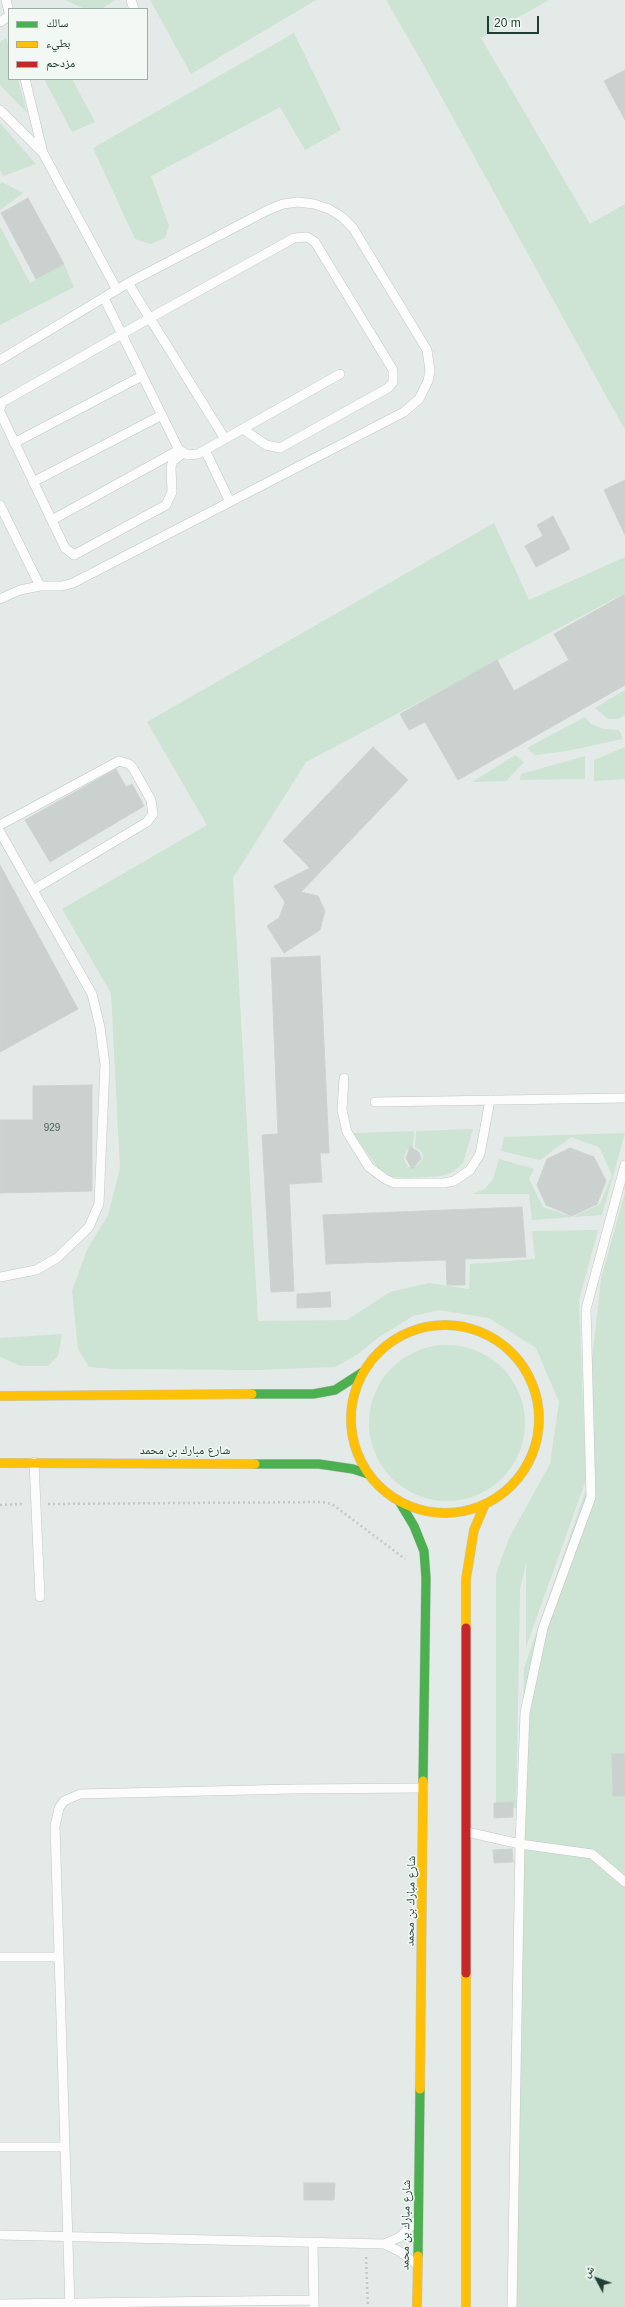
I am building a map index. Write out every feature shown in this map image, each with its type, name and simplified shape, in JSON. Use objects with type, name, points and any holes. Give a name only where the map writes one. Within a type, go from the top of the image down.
[{"type":"street","points":[[1,1395],[313,1394],[335,1390],[363,1372],[384,1347],[411,1331],[443,1324],[474,1329],[502,1344],[524,1367],[537,1396],[539,1428],[530,1459],[512,1485],[485,1504],[457,1512],[427,1511],[399,1501],[382,1489],[368,1474],[356,1450],[351,1424],[354,1397],[363,1372]]},
{"type":"street","name":"شارع مبارك بن محمد","points":[[0,1463],[319,1464],[347,1468],[368,1474]]},
{"type":"street","name":"شارع مبارك بن محمد","points":[[399,1501],[414,1526],[424,1551],[427,1630],[417,2307]]},
{"type":"street","points":[[466,2307],[466,1579],[474,1530],[485,1504]]},
{"type":"lane","points":[[25,80],[43,153],[117,290]]},
{"type":"lane","points":[[0,110],[43,153]]},
{"type":"lane","points":[[0,360],[128,283],[268,210],[282,204],[298,202],[314,204],[329,209],[342,217],[354,228],[427,350],[430,371],[428,381],[419,399],[412,406],[73,583],[62,586],[30,586],[0,599]]},
{"type":"lane","points":[[0,409],[2,402],[150,318],[298,236],[307,237],[315,242],[393,370],[393,382],[388,388],[280,448],[266,445],[243,429]]},
{"type":"lane","points":[[128,283],[225,439]]},
{"type":"lane","points":[[104,298],[181,451],[193,455],[225,439],[340,374]]},
{"type":"lane","points":[[14,443],[142,376]]},
{"type":"lane","points":[[0,412],[67,551],[74,555],[166,505],[172,492],[171,467],[181,451]]},
{"type":"lane","points":[[33,482],[162,415]]},
{"type":"lane","points":[[205,450],[230,502]]},
{"type":"lane","points":[[52,520],[181,451]]},
{"type":"lane","points":[[0,504],[40,586]]},
{"type":"lane","points":[[0,825],[119,761],[125,762],[133,768],[151,800],[153,814],[146,822],[33,890]]},
{"type":"lane","points":[[0,832],[92,994],[100,1027],[105,1065],[99,1204],[89,1227],[57,1258],[36,1270],[0,1277]]},
{"type":"lane","points":[[344,1078],[342,1110],[347,1132],[369,1167],[376,1174],[399,1184],[444,1183],[454,1181],[470,1170],[480,1154],[490,1100]]},
{"type":"lane","points":[[375,1102],[625,1098]]},
{"type":"lane","points":[[512,2307],[520,1844],[524,1713],[543,1628],[591,1497],[586,1309],[625,1165]]},
{"type":"lane","points":[[34,1462],[40,1597]]},
{"type":"lane","points":[[69,2305],[56,1817],[64,1801],[72,1796],[80,1794],[270,1789],[425,1788]]},
{"type":"lane","points":[[466,1832],[520,1844],[592,1854],[625,1882]]},
{"type":"lane","points":[[0,1957],[59,1956]]},
{"type":"lane","points":[[0,2147],[65,2147]]},
{"type":"lane","points":[[384,2244],[403,2234],[418,2218]]},
{"type":"lane","points":[[0,2235],[384,2244],[399,2251],[418,2266]]},
{"type":"lane","points":[[0,2304],[69,2305],[314,2303],[313,2243]]},
{"type":"path","points":[[0,1505],[322,1502],[332,1504],[409,1562]]},
{"type":"path","points":[[366,2244],[368,2307]]},
{"type":"green space","points":[[65,0],[115,0],[103,8],[83,8]]},
{"type":"green space","points":[[150,0],[316,0],[191,74]]},
{"type":"green space","points":[[386,0],[549,0],[481,38],[590,224],[625,204],[625,430],[426,69]]},
{"type":"green space","points":[[294,33],[341,130],[305,150],[280,107],[151,176],[169,226],[165,238],[151,244],[135,239],[93,148]]},
{"type":"green space","points":[[6,38],[8,44],[8,80],[18,80],[27,113],[0,85],[0,42]]},
{"type":"green space","points":[[45,80],[73,80],[95,122],[72,132]]},
{"type":"green space","points":[[0,123],[36,164],[3,176],[0,170]]},
{"type":"green space","points":[[2,182],[23,193],[0,210],[0,184]]},
{"type":"green space","points":[[0,226],[30,283],[64,264],[74,287],[0,325]]},
{"type":"green space","points":[[494,523],[529,600],[625,557],[625,593],[306,762],[233,878],[258,1321],[347,1320],[390,1292],[429,1283],[469,1289],[470,1264],[535,1259],[532,1231],[598,1230],[579,1300],[586,1480],[526,1647],[526,1563],[520,1589],[516,1808],[496,1806],[496,1574],[509,1538],[550,1464],[559,1402],[536,1348],[489,1318],[439,1310],[413,1316],[379,1337],[358,1354],[335,1367],[255,1370],[113,1369],[89,1367],[78,1349],[72,1291],[87,1250],[108,1215],[120,1168],[111,993],[62,909],[207,825],[147,722]]},
{"type":"green space","points":[[625,690],[625,715],[618,719],[608,719],[595,708]]},
{"type":"green space","points":[[585,717],[591,724],[604,729],[618,730],[621,733],[622,739],[567,751],[535,755],[527,748]]},
{"type":"green space","points":[[625,747],[625,779],[594,781],[594,760]]},
{"type":"green space","points":[[515,755],[524,762],[506,781],[472,782]]},
{"type":"green space","points":[[585,756],[585,779],[520,780],[521,774]]},
{"type":"green space","points":[[473,1129],[463,1163],[453,1172],[441,1176],[406,1178],[392,1177],[378,1168],[353,1133],[414,1131],[413,1148],[406,1150],[404,1159],[408,1167],[415,1167],[423,1159],[422,1152],[415,1147],[416,1131]]},
{"type":"green space","points":[[625,1133],[602,1215],[532,1220],[529,1194],[472,1194],[485,1189],[493,1179],[499,1159],[534,1169],[529,1179],[543,1207],[573,1217],[600,1204],[612,1175],[599,1147],[571,1137],[540,1160],[501,1151],[504,1137]]},
{"type":"green space","points":[[625,1192],[625,2307],[514,2307],[524,1668],[591,1475],[589,1386],[601,1279]]},
{"type":"green space","points":[[62,1334],[58,1356],[48,1366],[21,1366],[0,1357],[0,1338]]},
{"type":"green space","points":[[447,1345],[477,1351],[490,1358],[502,1368],[512,1380],[519,1393],[525,1423],[519,1453],[512,1466],[502,1478],[490,1488],[477,1495],[447,1501],[417,1495],[404,1488],[392,1478],[382,1466],[375,1453],[369,1423],[375,1393],[382,1380],[392,1368],[404,1358],[417,1351]]},
{"type":"building","points":[[625,70],[625,120],[604,81]]},
{"type":"building","points":[[28,198],[64,264],[36,279],[1,213]]},
{"type":"building","points":[[625,480],[625,535],[604,490]]},
{"type":"building","points":[[553,516],[570,549],[536,567],[525,546],[543,536],[537,525]]},
{"type":"building","points":[[625,594],[625,685],[458,780],[425,722],[409,730],[400,714],[497,660],[514,691],[569,660],[554,634]]},
{"type":"building","points":[[373,747],[408,780],[301,892],[318,896],[325,911],[320,930],[284,953],[267,926],[279,918],[285,902],[274,886],[310,868],[283,841]]},
{"type":"building","points":[[116,769],[126,787],[132,784],[144,806],[50,862],[25,820]]},
{"type":"building","points":[[0,865],[78,1009],[0,1052]]},
{"type":"building","points":[[320,956],[329,1153],[320,1153],[322,1182],[289,1184],[294,1291],[271,1292],[262,1135],[278,1134],[271,958]]},
{"type":"building","points":[[92,1085],[92,1191],[0,1193],[0,1120],[33,1120],[33,1086]]},
{"type":"building","points":[[410,1147],[419,1152],[421,1159],[412,1169],[406,1158]]},
{"type":"building","points":[[570,1148],[594,1157],[606,1181],[597,1204],[572,1216],[546,1205],[537,1185],[547,1159]]},
{"type":"building","points":[[522,1207],[526,1257],[465,1259],[465,1285],[447,1285],[446,1260],[326,1264],[323,1215]]},
{"type":"building","points":[[330,1292],[331,1307],[297,1308],[297,1294]]},
{"type":"building","points":[[612,1754],[625,1754],[625,1796],[613,1796]]},
{"type":"building","points":[[513,1802],[513,1817],[494,1818],[494,1803]]},
{"type":"building","points":[[512,1849],[513,1862],[494,1863],[493,1850]]},
{"type":"building","points":[[304,2183],[335,2183],[334,2200],[304,2200]]},
{"type":"traffic: fast","points":[[252,1394],[313,1394],[335,1390],[363,1372]]},
{"type":"traffic: fast","points":[[255,1464],[319,1464],[353,1469],[368,1474]]},
{"type":"traffic: fast","points":[[399,1501],[414,1526],[424,1551],[426,1578],[423,1781]]},
{"type":"traffic: fast","points":[[418,2256],[420,2089]]},
{"type":"traffic: slow","points":[[445,1325],[463,1327],[481,1333],[497,1341],[511,1353],[523,1367],[531,1383],[537,1401],[539,1419],[537,1437],[531,1455],[523,1471],[511,1485],[497,1497],[481,1505],[463,1511],[445,1513],[427,1511],[409,1505],[393,1497],[379,1485],[367,1471],[359,1455],[353,1437],[351,1419],[353,1401],[359,1383],[367,1367],[379,1353],[393,1341],[409,1333],[427,1327],[445,1325]]},
{"type":"traffic: slow","points":[[0,1396],[252,1394]]},
{"type":"traffic: slow","points":[[0,1463],[255,1464]]},
{"type":"traffic: slow","points":[[466,1628],[466,1579],[474,1530],[485,1504]]},
{"type":"traffic: slow","points":[[420,2089],[423,1781]]},
{"type":"traffic: slow","points":[[466,1973],[466,2307]]},
{"type":"traffic: slow","points":[[417,2307],[418,2256]]},
{"type":"traffic: jam","points":[[466,1628],[466,1973]]}]
